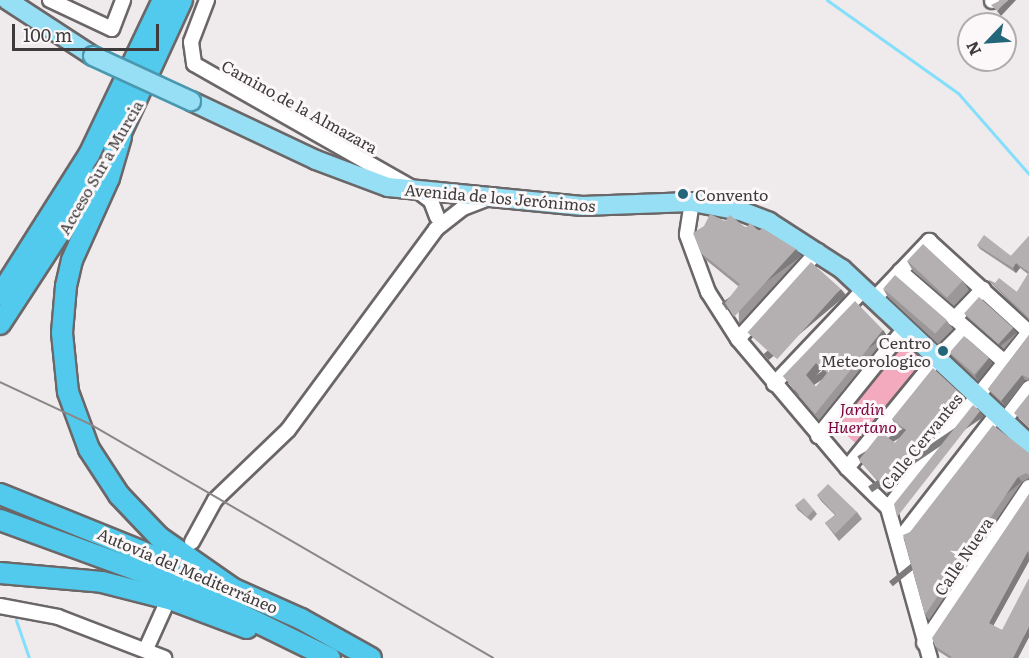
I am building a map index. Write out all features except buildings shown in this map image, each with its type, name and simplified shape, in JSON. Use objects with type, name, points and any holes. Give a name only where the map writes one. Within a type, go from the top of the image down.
[{"type":"highway","name":"Acceso Sur a Murcia","points":[[0,295],[89,155],[163,0]]},
{"type":"highway","name":"Acceso Sur a Murcia","points":[[0,324],[48,255],[121,137],[182,0]]},
{"type":"highway","points":[[121,137],[109,178],[72,260],[66,286],[62,333],[68,392],[89,449],[118,495],[159,537],[232,588]]},
{"type":"highway","name":"Autovía del Mediterráneo","points":[[0,494],[232,588],[301,619],[371,658]]},
{"type":"highway","points":[[0,520],[123,562],[199,593],[330,658]]},
{"type":"highway","name":"Autovía del Mediterráneo","points":[[0,573],[62,576],[163,597],[244,627],[308,658]]},
{"type":"main road","name":"Avenida de los Jerónimos","points":[[7,0],[93,56],[191,101],[348,173],[419,192],[454,205],[486,199],[582,206],[692,202],[741,211],[777,226],[818,251],[870,293],[1001,417],[1027,437]]},
{"type":"street","points":[[50,0],[112,29],[123,0]]},
{"type":"street","name":"Camino de la Almazara","points":[[207,0],[191,42],[194,64],[419,192]]},
{"type":"street","points":[[419,192],[430,201],[436,223]]},
{"type":"street","points":[[692,202],[687,235],[708,292],[738,339],[818,436],[888,508],[930,658]]},
{"type":"street","points":[[192,542],[215,500],[288,430],[436,223],[454,205]]},
{"type":"street","points":[[774,384],[870,293],[900,271],[929,241],[1029,332]]},
{"type":"street","points":[[738,339],[818,251]]},
{"type":"street","points":[[900,271],[1005,363]]},
{"type":"street","points":[[954,319],[983,289]]},
{"type":"street","points":[[818,436],[906,327]]},
{"type":"street","points":[[847,468],[938,357],[966,329]]},
{"type":"street","name":"Calle Cervantes","points":[[888,508],[1029,332]]},
{"type":"street","points":[[906,531],[1001,417],[1029,388]]},
{"type":"street","name":"Calle Nueva","points":[[924,643],[1029,488]]},
{"type":"street","points":[[0,606],[58,617],[146,649],[164,658]]},
{"type":"street","points":[[146,649],[164,609]]},
{"type":"green space","name":"Jardín Huertano","points":[[908,331],[934,354],[856,444],[830,421]]},
{"type":"waterway","points":[[827,0],[958,93],[1029,174]]},
{"type":"waterway","points":[[16,620],[29,658]]},
{"type":"tram line","points":[[0,382],[90,424],[493,658]]},
{"type":"place","name":"Convento","points":[[683,194]]},
{"type":"place","name":"Centro Meteorologico","points":[[943,351]]}]
